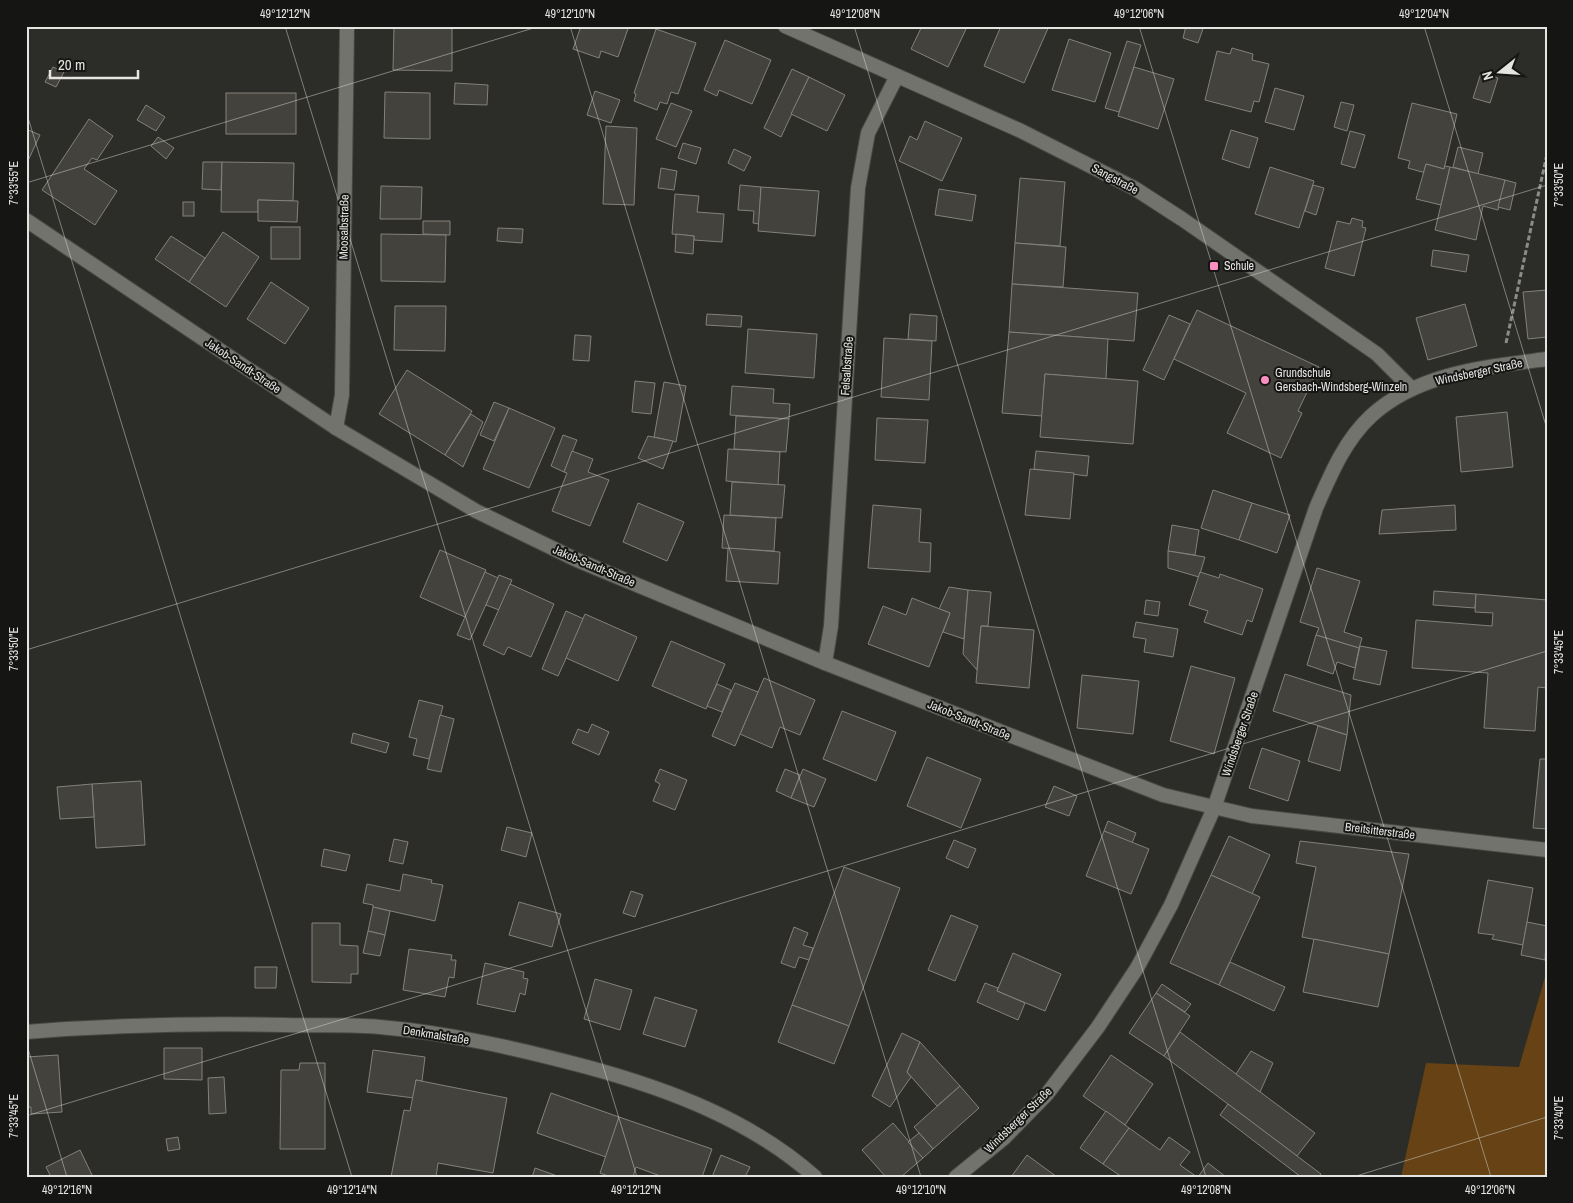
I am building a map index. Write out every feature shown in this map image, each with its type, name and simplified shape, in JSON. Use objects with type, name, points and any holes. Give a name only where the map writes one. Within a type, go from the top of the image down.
[{"type":"street","name":"Moosalbstraße","points":[[336,428],[342,395],[347,26]]},
{"type":"street","name":"Sangstraße","points":[[785,26],[1019,130],[1134,188],[1377,354],[1412,389]]},
{"type":"street","name":"Felsalbstraße","points":[[825,663],[831,626],[858,188],[868,133],[897,76]]},
{"type":"street","name":"Jakob-Sandt-Straße","points":[[26,220],[336,428],[476,511],[525,536],[825,663],[1163,795],[1214,808]]},
{"type":"street","name":"Windsberger Straße","points":[[956,1177],[1004,1138],[1047,1094],[1098,1027],[1137,968],[1167,913],[1214,808],[1316,508],[1334,467],[1354,435],[1370,417],[1389,402],[1412,389],[1440,378],[1502,365],[1547,359]]},
{"type":"street","name":"Breitsitterstraße","points":[[1214,808],[1252,816],[1547,850]]},
{"type":"street","name":"Denkmalstraße","points":[[26,1032],[121,1025],[255,1024],[379,1027],[427,1032],[561,1060],[647,1085],[688,1100],[766,1140],[815,1177]]},
{"type":"path","points":[[1502,365],[1547,154]]},
{"type":"shaded area","points":[[1547,970],[1547,1177],[1401,1177],[1426,1063],[1519,1067]]},
{"type":"building","points":[[394,26],[452,26],[452,71],[393,70]]},
{"type":"building","points":[[581,26],[629,26],[618,57],[601,51],[599,58],[573,49]]},
{"type":"building","points":[[922,26],[967,27],[948,67],[911,49]]},
{"type":"building","points":[[1001,26],[1049,26],[1024,83],[984,66]]},
{"type":"building","points":[[1186,26],[1204,26],[1198,43],[1183,38]]},
{"type":"building","points":[[656,29],[696,43],[678,94],[671,92],[667,104],[660,102],[657,110],[634,101],[636,94],[634,93]]},
{"type":"building","points":[[1069,39],[1111,53],[1095,102],[1052,90]]},
{"type":"building","points":[[725,40],[771,60],[752,104],[719,90],[717,96],[704,90]]},
{"type":"building","points":[[1127,41],[1141,45],[1119,112],[1105,108]]},
{"type":"building","points":[[1232,48],[1253,54],[1252,60],[1269,64],[1259,102],[1254,101],[1251,112],[1205,100],[1217,51],[1230,54]]},
{"type":"building","points":[[53,67],[64,72],[56,87],[45,82]]},
{"type":"building","points":[[1134,67],[1174,79],[1158,129],[1118,116]]},
{"type":"building","points":[[792,69],[809,77],[781,137],[764,128]]},
{"type":"building","points":[[1481,73],[1498,78],[1490,103],[1473,98]]},
{"type":"building","points":[[809,77],[845,95],[827,131],[791,114]]},
{"type":"building","points":[[455,83],[488,85],[487,105],[454,104]]},
{"type":"building","points":[[1275,88],[1304,96],[1294,130],[1265,122]]},
{"type":"building","points":[[595,91],[620,100],[611,123],[587,115]]},
{"type":"building","points":[[385,92],[430,93],[430,139],[384,138]]},
{"type":"building","points":[[226,93],[296,93],[296,134],[226,134]]},
{"type":"building","points":[[1341,102],[1354,105],[1347,131],[1334,127]]},
{"type":"building","points":[[671,103],[692,111],[676,147],[656,139]]},
{"type":"building","points":[[1412,103],[1457,114],[1444,169],[1426,164],[1424,172],[1422,172],[1408,168],[1410,161],[1398,158]]},
{"type":"building","points":[[146,105],[165,117],[156,131],[137,120]]},
{"type":"building","points":[[89,119],[113,136],[97,160],[92,158],[84,169],[117,191],[95,225],[42,190]]},
{"type":"building","points":[[925,121],[962,138],[942,181],[899,161],[910,136],[917,140]]},
{"type":"building","points":[[606,126],[637,128],[634,205],[603,204]]},
{"type":"building","points":[[26,129],[40,135],[26,165]]},
{"type":"building","points":[[1231,130],[1258,138],[1249,168],[1222,159]]},
{"type":"building","points":[[1350,131],[1365,135],[1355,168],[1341,164]]},
{"type":"building","points":[[158,137],[174,148],[166,159],[151,146]]},
{"type":"building","points":[[683,143],[701,148],[696,164],[678,158]]},
{"type":"building","points":[[1458,147],[1483,153],[1478,174],[1453,167]]},
{"type":"building","points":[[734,149],[751,157],[744,171],[728,163]]},
{"type":"building","points":[[203,162],[222,162],[221,190],[202,189]]},
{"type":"building","points":[[222,162],[294,163],[293,201],[258,200],[258,212],[221,212]]},
{"type":"building","points":[[1426,164],[1444,169],[1445,166],[1450,167],[1441,205],[1416,199]]},
{"type":"building","points":[[1270,167],[1314,181],[1299,228],[1255,214]]},
{"type":"building","points":[[1450,167],[1505,180],[1498,210],[1483,206],[1476,240],[1435,230]]},
{"type":"building","points":[[661,168],[677,171],[674,190],[658,188]]},
{"type":"building","points":[[1020,178],[1065,182],[1060,246],[1015,243]]},
{"type":"building","points":[[1505,180],[1516,183],[1510,210],[1498,207]]},
{"type":"building","points":[[740,185],[761,187],[759,224],[753,223],[754,211],[738,210]]},
{"type":"building","points":[[1313,185],[1324,188],[1316,215],[1305,211]]},
{"type":"building","points":[[381,186],[422,187],[421,219],[380,219]]},
{"type":"building","points":[[761,187],[819,191],[815,236],[758,231]]},
{"type":"building","points":[[939,189],[976,195],[972,221],[935,215]]},
{"type":"building","points":[[675,194],[699,196],[697,212],[724,214],[722,242],[694,240],[694,236],[672,234]]},
{"type":"building","points":[[258,200],[298,201],[297,222],[258,221]]},
{"type":"building","points":[[183,202],[194,202],[194,216],[183,216]]},
{"type":"building","points":[[1352,218],[1363,221],[1362,227],[1366,228],[1354,276],[1325,268],[1337,221],[1350,224]]},
{"type":"building","points":[[423,221],[450,221],[450,235],[423,234]]},
{"type":"building","points":[[271,227],[300,227],[300,259],[271,259]]},
{"type":"building","points":[[498,228],[523,229],[522,243],[497,241]]},
{"type":"building","points":[[223,232],[259,257],[226,307],[189,282]]},
{"type":"building","points":[[381,234],[446,235],[445,282],[381,281]]},
{"type":"building","points":[[676,234],[694,236],[693,254],[675,252]]},
{"type":"building","points":[[171,236],[205,258],[189,282],[155,259]]},
{"type":"building","points":[[1015,243],[1066,247],[1063,287],[1012,284]]},
{"type":"building","points":[[1433,250],[1469,255],[1466,272],[1431,266]]},
{"type":"building","points":[[271,282],[309,308],[285,344],[247,319]]},
{"type":"building","points":[[1012,284],[1138,293],[1134,341],[1009,332]]},
{"type":"building","points":[[1547,290],[1547,337],[1528,339],[1523,292]]},
{"type":"building","points":[[1465,304],[1477,346],[1428,360],[1416,318]]},
{"type":"building","points":[[395,306],[446,306],[445,351],[394,350]]},
{"type":"building","name":"Grundschule Gersbach-Windsberg-Winzeln","points":[[1197,310],[1319,367],[1298,411],[1302,413],[1281,458],[1227,433],[1246,393],[1174,359]]},
{"type":"building","points":[[707,314],[742,316],[741,327],[706,325]]},
{"type":"building","points":[[910,314],[937,316],[936,341],[908,339]]},
{"type":"building","points":[[1169,315],[1190,324],[1164,380],[1143,370]]},
{"type":"building","points":[[748,329],[817,334],[814,378],[745,373]]},
{"type":"building","points":[[1009,332],[1108,339],[1106,379],[1045,374],[1042,416],[1002,413]]},
{"type":"building","points":[[575,335],[591,336],[589,361],[573,360]]},
{"type":"building","points":[[884,338],[932,341],[929,400],[881,397]]},
{"type":"building","points":[[407,370],[472,411],[445,455],[379,414]]},
{"type":"building","points":[[1045,374],[1138,381],[1133,444],[1040,437]]},
{"type":"building","points":[[635,381],[655,383],[651,414],[632,412]]},
{"type":"building","points":[[664,382],[686,386],[676,442],[654,437]]},
{"type":"building","points":[[732,386],[774,389],[773,403],[790,404],[789,419],[730,415]]},
{"type":"building","points":[[494,402],[509,408],[494,441],[480,435]]},
{"type":"building","points":[[509,408],[555,428],[529,488],[483,469]]},
{"type":"building","points":[[1507,412],[1513,467],[1461,472],[1456,417]]},
{"type":"building","points":[[471,414],[483,422],[463,467],[445,455]]},
{"type":"building","points":[[736,416],[789,419],[786,452],[734,449]]},
{"type":"building","points":[[877,418],[928,420],[925,463],[875,460]]},
{"type":"building","points":[[563,435],[577,440],[564,472],[551,466]]},
{"type":"building","points":[[648,436],[673,441],[663,469],[638,458]]},
{"type":"building","points":[[728,449],[780,452],[778,485],[726,481]]},
{"type":"building","points":[[572,451],[593,459],[588,472],[609,480],[590,526],[552,511],[567,473],[564,472]]},
{"type":"building","points":[[1036,451],[1089,456],[1087,476],[1034,469]]},
{"type":"building","points":[[1030,469],[1074,473],[1070,519],[1025,515]]},
{"type":"building","points":[[732,482],[785,485],[782,518],[730,515]]},
{"type":"building","points":[[1213,490],[1252,503],[1239,540],[1201,528]]},
{"type":"building","points":[[638,503],[684,522],[667,561],[623,542]]},
{"type":"building","points":[[1252,503],[1290,515],[1277,553],[1239,540]]},
{"type":"building","points":[[873,505],[921,509],[919,542],[931,543],[930,572],[868,568]]},
{"type":"building","points":[[1455,505],[1456,530],[1379,534],[1382,510]]},
{"type":"building","points":[[724,515],[776,518],[774,551],[722,548]]},
{"type":"building","points":[[1172,525],[1199,530],[1195,555],[1168,551]]},
{"type":"building","points":[[728,548],[780,552],[778,584],[726,581]]},
{"type":"building","points":[[440,550],[486,570],[465,617],[420,597]]},
{"type":"building","points":[[1168,551],[1205,557],[1199,577],[1168,568]]},
{"type":"building","points":[[1317,568],[1360,581],[1344,632],[1362,638],[1359,648],[1316,635],[1319,628],[1300,622]]},
{"type":"building","points":[[485,572],[498,578],[470,640],[457,635]]},
{"type":"building","points":[[1200,572],[1219,578],[1220,574],[1263,589],[1252,622],[1247,620],[1242,635],[1204,622],[1208,611],[1189,605]]},
{"type":"building","points":[[499,575],[512,580],[499,610],[486,605]]},
{"type":"building","points":[[510,584],[554,604],[531,657],[508,647],[504,655],[483,645]]},
{"type":"building","points":[[949,587],[968,590],[964,639],[943,632],[950,613],[939,609]]},
{"type":"building","points":[[968,590],[991,592],[988,626],[981,626],[977,670],[963,654]]},
{"type":"building","points":[[1434,591],[1476,594],[1475,608],[1433,605]]},
{"type":"building","points":[[1476,594],[1547,600],[1547,688],[1538,687],[1535,731],[1484,728],[1488,673],[1412,668],[1416,620],[1492,626],[1493,613],[1475,612]]},
{"type":"building","points":[[912,598],[950,613],[929,667],[868,644],[883,606],[906,615]]},
{"type":"building","points":[[1146,600],[1160,602],[1158,616],[1144,614]]},
{"type":"building","points":[[566,611],[584,619],[558,676],[542,669]]},
{"type":"building","points":[[585,614],[637,637],[618,681],[566,658]]},
{"type":"building","points":[[1136,622],[1178,629],[1173,657],[1144,652],[1146,639],[1133,637]]},
{"type":"building","points":[[981,626],[1034,630],[1029,688],[976,683]]},
{"type":"building","points":[[1316,635],[1359,648],[1355,668],[1337,662],[1333,674],[1307,665]]},
{"type":"building","points":[[671,641],[725,664],[706,709],[652,686]]},
{"type":"building","points":[[1360,646],[1387,651],[1380,685],[1353,679]]},
{"type":"building","points":[[1191,666],[1235,678],[1214,754],[1170,741]]},
{"type":"building","points":[[1285,674],[1351,695],[1347,735],[1273,711]]},
{"type":"building","points":[[1082,675],[1139,681],[1133,734],[1077,728]]},
{"type":"building","points":[[764,678],[815,700],[800,735],[780,727],[772,748],[740,734]]},
{"type":"building","points":[[735,683],[758,692],[735,746],[712,736]]},
{"type":"building","points":[[717,684],[731,690],[722,712],[707,706]]},
{"type":"building","points":[[419,700],[443,706],[429,759],[413,755],[417,739],[409,737]]},
{"type":"building","points":[[842,711],[896,732],[876,781],[823,759]]},
{"type":"building","points":[[440,715],[454,719],[441,772],[427,769]]},
{"type":"building","points":[[592,724],[609,732],[599,755],[572,743],[578,729],[588,733]]},
{"type":"building","points":[[1318,726],[1347,735],[1340,771],[1308,761]]},
{"type":"building","points":[[353,733],[389,743],[386,753],[351,743]]},
{"type":"building","points":[[1262,748],[1300,761],[1288,801],[1249,788]]},
{"type":"building","points":[[927,757],[981,779],[961,828],[907,806]]},
{"type":"building","points":[[1540,759],[1547,759],[1547,829],[1533,828]]},
{"type":"building","points":[[660,769],[687,780],[675,810],[653,801],[660,784],[655,781]]},
{"type":"building","points":[[785,769],[800,775],[791,798],[776,791]]},
{"type":"building","points":[[803,769],[826,779],[814,807],[791,798]]},
{"type":"building","points":[[141,781],[145,845],[96,848],[92,784]]},
{"type":"building","points":[[92,784],[94,817],[60,819],[57,787]]},
{"type":"building","points":[[1054,786],[1077,796],[1069,816],[1045,807]]},
{"type":"building","points":[[1108,821],[1136,833],[1132,843],[1104,831]]},
{"type":"building","points":[[507,827],[532,833],[526,857],[501,850]]},
{"type":"building","points":[[1104,831],[1149,849],[1131,894],[1086,876]]},
{"type":"building","points":[[1229,836],[1270,855],[1252,894],[1211,875]]},
{"type":"building","points":[[394,839],[408,842],[403,864],[389,861]]},
{"type":"building","points":[[954,840],[976,849],[968,868],[946,858]]},
{"type":"building","points":[[1300,841],[1409,854],[1389,954],[1302,937],[1316,867],[1296,863]]},
{"type":"building","points":[[324,849],[350,855],[346,871],[321,866]]},
{"type":"building","points":[[844,867],[900,888],[849,1026],[792,1005]]},
{"type":"building","points":[[403,874],[432,880],[431,883],[443,885],[435,921],[363,903],[367,884],[400,891]]},
{"type":"building","points":[[1211,875],[1260,897],[1219,985],[1170,963]]},
{"type":"building","points":[[1488,880],[1533,888],[1523,945],[1492,939],[1494,935],[1478,933]]},
{"type":"building","points":[[631,891],[643,895],[635,917],[623,913]]},
{"type":"building","points":[[519,902],[561,914],[552,947],[509,935]]},
{"type":"building","points":[[373,907],[390,911],[385,935],[368,931]]},
{"type":"building","points":[[951,915],[978,926],[955,981],[928,970]]},
{"type":"building","points":[[1527,922],[1547,926],[1545,960],[1521,955]]},
{"type":"building","points":[[312,923],[340,923],[340,945],[358,946],[358,974],[351,974],[351,983],[312,982]]},
{"type":"building","points":[[794,927],[808,933],[803,945],[813,948],[809,960],[799,957],[795,968],[781,963]]},
{"type":"building","points":[[368,931],[385,935],[380,956],[363,953]]},
{"type":"building","points":[[1314,939],[1389,954],[1378,1007],[1303,992]]},
{"type":"building","points":[[409,949],[452,955],[451,960],[456,960],[454,978],[449,977],[445,997],[403,990]]},
{"type":"building","points":[[1013,953],[1061,974],[1045,1011],[997,991]]},
{"type":"building","points":[[1230,962],[1285,987],[1274,1011],[1219,985]]},
{"type":"building","points":[[485,963],[524,972],[523,978],[528,979],[525,995],[520,993],[515,1012],[477,1004]]},
{"type":"building","points":[[255,967],[277,967],[276,988],[255,988]]},
{"type":"building","points":[[595,979],[632,990],[620,1030],[584,1019]]},
{"type":"building","points":[[985,983],[998,988],[997,991],[1025,1003],[1018,1020],[977,1002]]},
{"type":"building","points":[[1162,984],[1191,1004],[1185,1012],[1156,993]]},
{"type":"building","points":[[1156,993],[1190,1016],[1164,1056],[1129,1033]]},
{"type":"building","points":[[655,997],[697,1010],[685,1047],[643,1034]]},
{"type":"building","points":[[792,1005],[849,1026],[834,1064],[778,1042]]},
{"type":"building","points":[[1180,1032],[1315,1133],[1297,1156],[1164,1056]]},
{"type":"building","points":[[902,1033],[920,1042],[907,1072],[911,1077],[890,1107],[872,1096]]},
{"type":"building","points":[[920,1042],[960,1086],[937,1106],[907,1072]]},
{"type":"building","points":[[164,1048],[202,1048],[202,1080],[164,1079]]},
{"type":"building","points":[[373,1050],[425,1057],[422,1081],[416,1080],[414,1098],[367,1092]]},
{"type":"building","points":[[1251,1051],[1273,1063],[1260,1092],[1236,1074]]},
{"type":"building","points":[[58,1055],[62,1112],[31,1114],[31,1107],[26,1107],[26,1057]]},
{"type":"building","points":[[1111,1055],[1153,1084],[1125,1125],[1083,1096]]},
{"type":"building","points":[[300,1063],[325,1063],[325,1149],[280,1149],[281,1070],[299,1070]]},
{"type":"building","points":[[224,1077],[226,1113],[209,1114],[208,1078]]},
{"type":"building","points":[[416,1080],[507,1098],[493,1173],[438,1163],[436,1177],[391,1177],[404,1110],[410,1111]]},
{"type":"building","points":[[960,1086],[979,1108],[933,1149],[914,1127]]},
{"type":"building","points":[[551,1093],[619,1117],[606,1157],[537,1133]]},
{"type":"building","points":[[1228,1104],[1321,1174],[1319,1177],[1301,1177],[1220,1115]]},
{"type":"building","points":[[1106,1111],[1129,1128],[1103,1164],[1080,1148]]},
{"type":"building","points":[[619,1117],[712,1149],[702,1177],[663,1177],[636,1167],[633,1177],[611,1177],[600,1173]]},
{"type":"building","points":[[893,1123],[923,1158],[901,1177],[886,1177],[862,1150]]},
{"type":"building","points":[[1129,1128],[1160,1150],[1169,1137],[1190,1152],[1180,1165],[1197,1177],[1122,1177],[1103,1164]]},
{"type":"building","points":[[919,1133],[933,1149],[923,1158],[908,1142]]},
{"type":"building","points":[[178,1137],[180,1149],[168,1151],[166,1139]]},
{"type":"building","points":[[80,1150],[93,1177],[51,1177],[46,1167]]},
{"type":"building","points":[[721,1155],[750,1167],[745,1177],[712,1177]]},
{"type":"building","points":[[1027,1155],[1057,1177],[1011,1177]]},
{"type":"building","points":[[1208,1163],[1226,1177],[1198,1177]]},
{"type":"building","points":[[535,1168],[560,1177],[532,1177]]},
{"type":"place","name":"Schule","points":[[1214,266]]},
{"type":"place","name":"Grundschule Gersbach-Windsberg-Winzeln","points":[[1265,380]]}]
